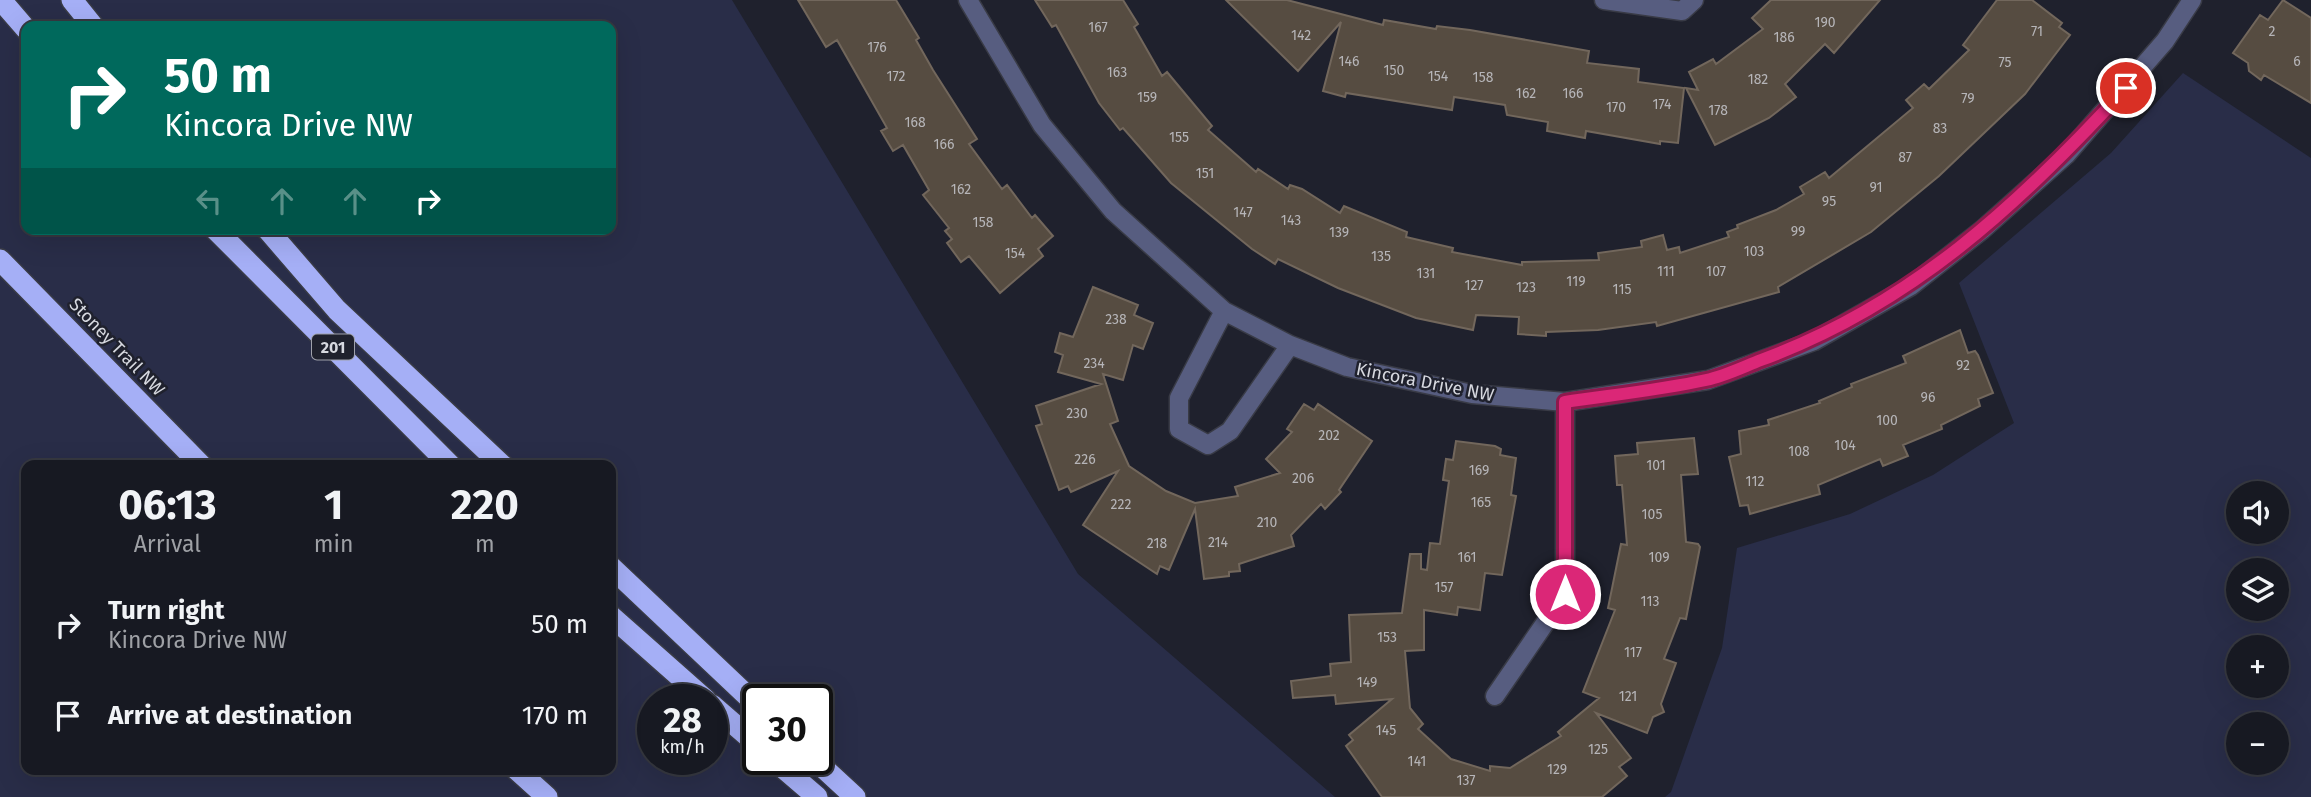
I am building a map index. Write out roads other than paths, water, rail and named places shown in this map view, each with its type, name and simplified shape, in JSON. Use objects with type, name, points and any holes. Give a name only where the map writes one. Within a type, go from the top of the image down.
[{"type":"highway","points":[[1,0],[21,23]]},
{"type":"highway","points":[[72,0],[89,21]]},
{"type":"highway","name":"201","points":[[221,235],[445,460]]},
{"type":"highway","points":[[272,235],[337,310],[497,460]]},
{"type":"highway","name":"Stoney Trail NW","points":[[0,260],[196,460]]},
{"type":"highway","points":[[616,572],[742,691]]},
{"type":"highway","points":[[616,620],[688,684]]},
{"type":"highway","points":[[728,719],[742,731]]},
{"type":"highway","points":[[523,775],[547,797]]},
{"type":"highway","points":[[791,775],[817,797]]},
{"type":"highway","points":[[831,775],[855,797]]},
{"type":"street","name":"Kincora Drive NW","points":[[968,0],[1042,125],[1113,211],[1224,312],[1290,345],[1347,367],[1447,389],[1565,402],[1708,380],[1814,341],[1911,286],[1982,230],[2066,155],[2150,60],[2192,0]]},
{"type":"street","points":[[1604,0],[1682,12],[1694,0]]},
{"type":"street","points":[[1224,312],[1179,398],[1179,429],[1208,445],[1230,431],[1290,345]]},
{"type":"street","points":[[1495,696],[1565,594],[1565,402]]}]
